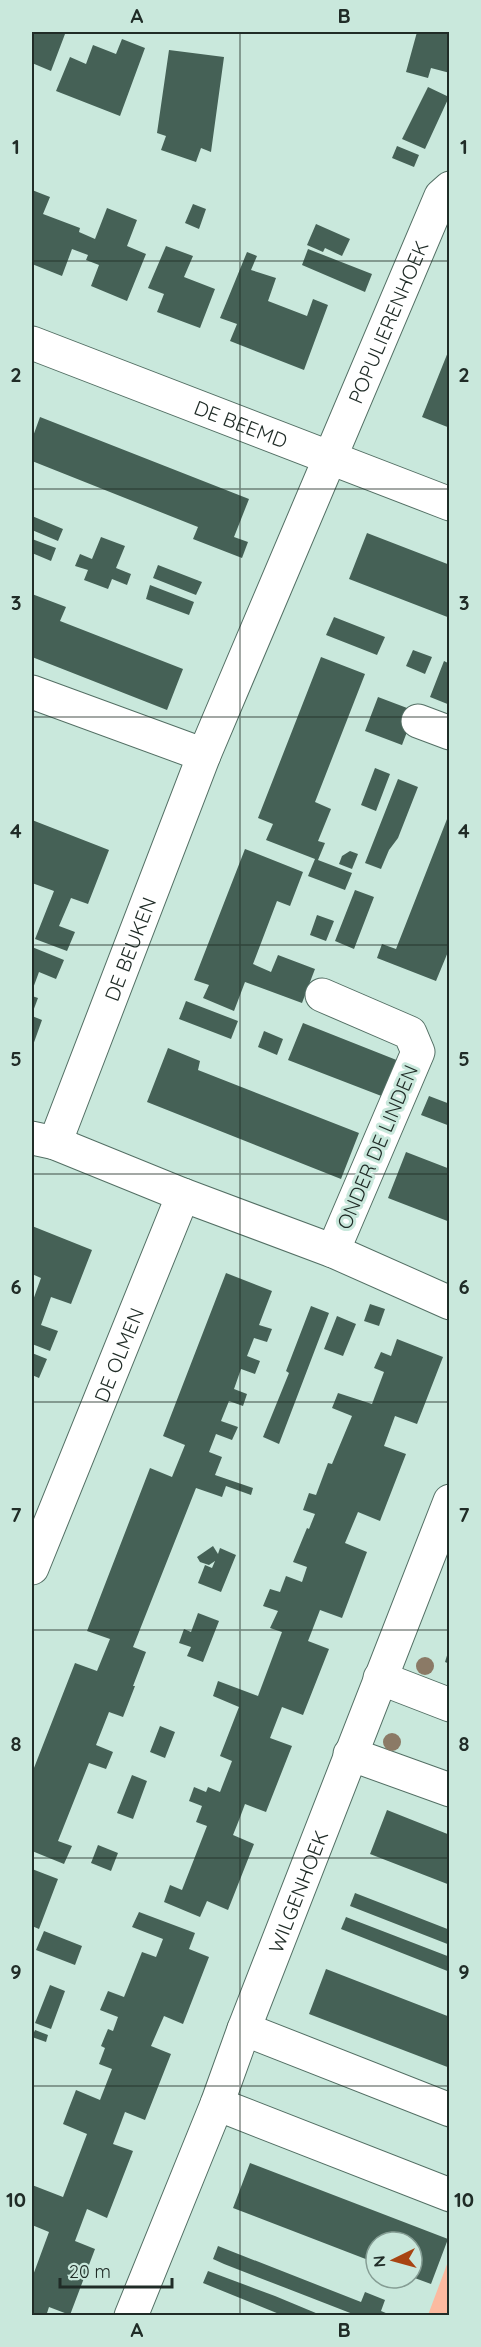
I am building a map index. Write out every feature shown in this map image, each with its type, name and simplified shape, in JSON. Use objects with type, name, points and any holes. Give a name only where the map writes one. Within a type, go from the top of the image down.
[{"type":"street","name":"POPULIERENHOEK","points":[[331,458],[441,196],[450,188]]},
{"type":"street","name":"DE BEEMD","points":[[32,343],[450,504]]},
{"type":"street","name":"DE BEUKEN","points":[[43,1140],[331,458]]},
{"type":"street","points":[[32,692],[204,755]]},
{"type":"street","points":[[418,721],[450,733]]},
{"type":"street","name":"ONDER DE LINDEN","points":[[322,995],[410,1033],[418,1052],[333,1251]]},
{"type":"street","name":"ONDER DE LINDEN","points":[[43,1140],[333,1251],[450,1303]]},
{"type":"street","name":"DE OLMEN","points":[[32,1568],[42,1510],[183,1195]]},
{"type":"street","name":"WILGENHOEK","points":[[131,2316],[217,2104],[350,1754],[450,1501]]},
{"type":"street","points":[[380,1678],[450,1705]]},
{"type":"street","points":[[350,1754],[450,1790]]},
{"type":"street","points":[[244,2029],[450,2110]]},
{"type":"street","points":[[217,2104],[450,2195]]},
{"type":"shaded area","points":[[449,2259],[449,2315],[428,2315]]},
{"type":"building","points":[[32,32],[65,34],[51,71],[32,63]]},
{"type":"building","points":[[417,32],[450,32],[450,73],[431,68],[428,78],[406,72]]},
{"type":"building","points":[[122,39],[145,48],[120,116],[56,91],[70,57],[86,64],[93,45],[116,54]]},
{"type":"building","points":[[169,50],[224,57],[211,152],[201,148],[196,162],[161,150],[166,136],[157,133]]},
{"type":"building","points":[[428,87],[449,97],[425,149],[402,139]]},
{"type":"building","points":[[397,146],[419,155],[414,167],[392,158]]},
{"type":"building","points":[[32,190],[50,197],[43,214],[80,228],[79,232],[95,239],[107,208],[137,220],[127,246],[146,254],[127,301],[91,286],[99,265],[86,260],[88,255],[72,249],[62,276],[32,264]]},
{"type":"building","points":[[193,204],[206,209],[199,229],[185,223]]},
{"type":"building","points":[[316,224],[350,239],[342,256],[325,248],[323,252],[307,245]]},
{"type":"building","points":[[166,246],[193,256],[184,277],[215,289],[200,328],[157,312],[164,294],[148,288]]},
{"type":"building","points":[[308,249],[372,274],[365,292],[302,265]]},
{"type":"building","points":[[247,252],[257,256],[251,270],[276,278],[268,301],[307,316],[313,299],[328,305],[304,370],[230,341],[237,324],[220,318]]},
{"type":"building","points":[[450,347],[450,428],[422,417]]},
{"type":"building","points":[[40,417],[249,499],[234,537],[248,542],[242,558],[193,539],[198,527],[32,461],[32,439]]},
{"type":"building","points":[[32,516],[63,529],[58,541],[32,530]]},
{"type":"building","points":[[367,533],[450,565],[450,618],[349,579]]},
{"type":"building","points":[[101,537],[125,546],[116,568],[131,574],[127,585],[112,579],[108,589],[84,580],[88,570],[75,566],[80,554],[92,559]]},
{"type":"building","points":[[32,539],[56,548],[51,561],[32,553]]},
{"type":"building","points":[[158,565],[202,582],[196,595],[153,578]]},
{"type":"building","points":[[150,585],[194,602],[189,615],[146,599]]},
{"type":"building","points":[[32,594],[66,607],[60,621],[183,669],[167,710],[32,657]]},
{"type":"building","points":[[334,617],[385,637],[377,655],[326,635]]},
{"type":"building","points":[[413,650],[432,657],[425,674],[406,666]]},
{"type":"building","points":[[321,657],[365,674],[315,802],[331,809],[318,841],[325,843],[318,860],[352,873],[345,890],[308,876],[315,859],[266,840],[273,824],[258,818]]},
{"type":"building","points":[[444,661],[450,664],[450,705],[430,697]]},
{"type":"building","points":[[378,697],[415,711],[402,745],[365,731]]},
{"type":"building","points":[[375,768],[390,774],[376,811],[361,805]]},
{"type":"building","points":[[398,779],[418,787],[398,838],[389,850],[381,869],[365,863]]},
{"type":"building","points":[[449,814],[450,947],[436,981],[377,958],[382,944],[396,949]]},
{"type":"building","points":[[32,820],[109,850],[88,904],[71,898],[59,926],[75,932],[67,951],[35,939],[54,891],[32,883]]},
{"type":"building","points":[[245,849],[303,872],[290,906],[277,901],[253,964],[271,972],[278,955],[315,969],[302,1003],[245,982],[234,1011],[203,998],[209,985],[194,980]]},
{"type":"building","points":[[350,851],[358,854],[352,869],[339,864],[342,856]]},
{"type":"building","points":[[355,890],[374,897],[354,949],[335,941]]},
{"type":"building","points":[[317,915],[334,921],[326,941],[310,935]]},
{"type":"building","points":[[32,947],[64,960],[56,979],[39,972],[32,991]]},
{"type":"building","points":[[32,996],[38,998],[32,1014]]},
{"type":"building","points":[[186,1001],[238,1021],[231,1039],[179,1019]]},
{"type":"building","points":[[32,1016],[42,1020],[32,1048]]},
{"type":"building","points":[[303,1023],[399,1061],[384,1097],[288,1060]]},
{"type":"building","points":[[264,1031],[283,1039],[277,1055],[258,1047]]},
{"type":"building","points":[[168,1048],[200,1061],[198,1070],[359,1133],[341,1179],[147,1102]]},
{"type":"building","points":[[429,1096],[450,1104],[450,1126],[421,1115]]},
{"type":"building","points":[[406,1152],[450,1169],[450,1222],[388,1198]]},
{"type":"building","points":[[32,1226],[92,1250],[71,1304],[51,1297],[41,1325],[58,1331],[50,1351],[32,1344],[32,1303],[41,1278],[32,1274]]},
{"type":"building","points":[[226,1273],[272,1291],[259,1325],[272,1329],[267,1342],[254,1338],[247,1356],[260,1361],[255,1374],[241,1369],[234,1389],[247,1394],[243,1406],[229,1401],[221,1421],[238,1427],[232,1440],[216,1434],[209,1452],[222,1457],[215,1475],[253,1488],[251,1495],[226,1486],[222,1497],[196,1488],[133,1647],[146,1652],[123,1717],[109,1712],[96,1745],[113,1752],[106,1769],[89,1763],[58,1841],[72,1846],[64,1864],[32,1851],[32,1773],[75,1663],[97,1671],[110,1639],[87,1631],[150,1468],[172,1477],[185,1445],[163,1436]]},
{"type":"building","points":[[370,1304],[385,1309],[379,1326],[364,1321]]},
{"type":"building","points":[[311,1306],[329,1313],[279,1444],[263,1437],[289,1373],[286,1371]]},
{"type":"building","points":[[337,1316],[356,1324],[343,1356],[324,1349]]},
{"type":"building","points":[[397,1339],[443,1357],[417,1424],[395,1416],[384,1446],[406,1454],[380,1521],[358,1512],[345,1543],[367,1552],[342,1618],[320,1610],[308,1641],[329,1649],[303,1715],[282,1707],[270,1738],[292,1746],[266,1812],[245,1804],[233,1835],[254,1844],[228,1910],[207,1901],[200,1917],[164,1902],[170,1885],[182,1890],[207,1826],[196,1822],[202,1806],[189,1801],[194,1787],[206,1792],[208,1787],[220,1792],[232,1761],[220,1756],[239,1707],[213,1696],[218,1681],[258,1696],[282,1632],[270,1628],[278,1611],[263,1606],[270,1589],[280,1592],[286,1576],[302,1582],[307,1567],[293,1562],[315,1514],[303,1510],[309,1493],[316,1495],[328,1463],[332,1464],[352,1416],[332,1408],[338,1393],[372,1404],[384,1372],[374,1368],[381,1352],[391,1356]]},
{"type":"building","points":[[32,1353],[47,1359],[39,1378],[32,1375]]},
{"type":"building","points":[[213,1546],[218,1554],[220,1548],[236,1555],[221,1592],[198,1583],[205,1565],[212,1568],[215,1561],[209,1565],[200,1562],[197,1557]]},
{"type":"building","points":[[198,1613],[219,1621],[203,1662],[187,1656],[191,1647],[179,1643],[184,1629],[191,1632]]},
{"type":"building","points":[[450,1649],[450,1664],[445,1662]]},
{"type":"building","points":[[160,1726],[175,1732],[165,1758],[150,1752]]},
{"type":"building","points":[[132,1775],[147,1781],[133,1819],[117,1813]]},
{"type":"building","points":[[387,1810],[450,1835],[450,1885],[370,1854]]},
{"type":"building","points":[[98,1845],[118,1853],[111,1871],[91,1863]]},
{"type":"building","points":[[32,1869],[58,1879],[39,1929],[32,1926]]},
{"type":"building","points":[[355,1893],[450,1930],[450,1945],[350,1906]]},
{"type":"building","points":[[139,1912],[195,1933],[189,1949],[209,1957],[183,2024],[164,2016],[151,2046],[171,2054],[145,2120],[125,2112],[113,2144],[133,2151],[107,2218],[87,2209],[75,2241],[95,2249],[70,2315],[49,2307],[46,2316],[32,2316],[32,2278],[49,2232],[32,2225],[32,2185],[63,2197],[87,2134],[63,2124],[69,2108],[76,2090],[100,2100],[112,2069],[99,2064],[105,2048],[101,2046],[108,2029],[113,2031],[118,2017],[100,2010],[108,1991],[124,1997],[142,1952],[156,1957],[163,1939],[132,1927]]},
{"type":"building","points":[[346,1917],[450,1957],[450,1972],[341,1929]]},
{"type":"building","points":[[44,1931],[82,1946],[75,1965],[36,1950]]},
{"type":"building","points":[[326,1969],[450,2017],[450,2068],[309,2014]]},
{"type":"building","points":[[50,1985],[65,1991],[51,2029],[35,2023]]},
{"type":"building","points":[[35,2030],[48,2035],[46,2042],[32,2037]]},
{"type":"building","points":[[250,2163],[448,2239],[431,2284],[424,2281],[424,2230],[364,2230],[364,2258],[233,2208]]},
{"type":"building","points":[[218,2246],[361,2302],[365,2292],[385,2300],[381,2311],[393,2316],[358,2316],[224,2264],[213,2259]]},
{"type":"building","points":[[208,2271],[323,2316],[284,2316],[203,2283]]}]
